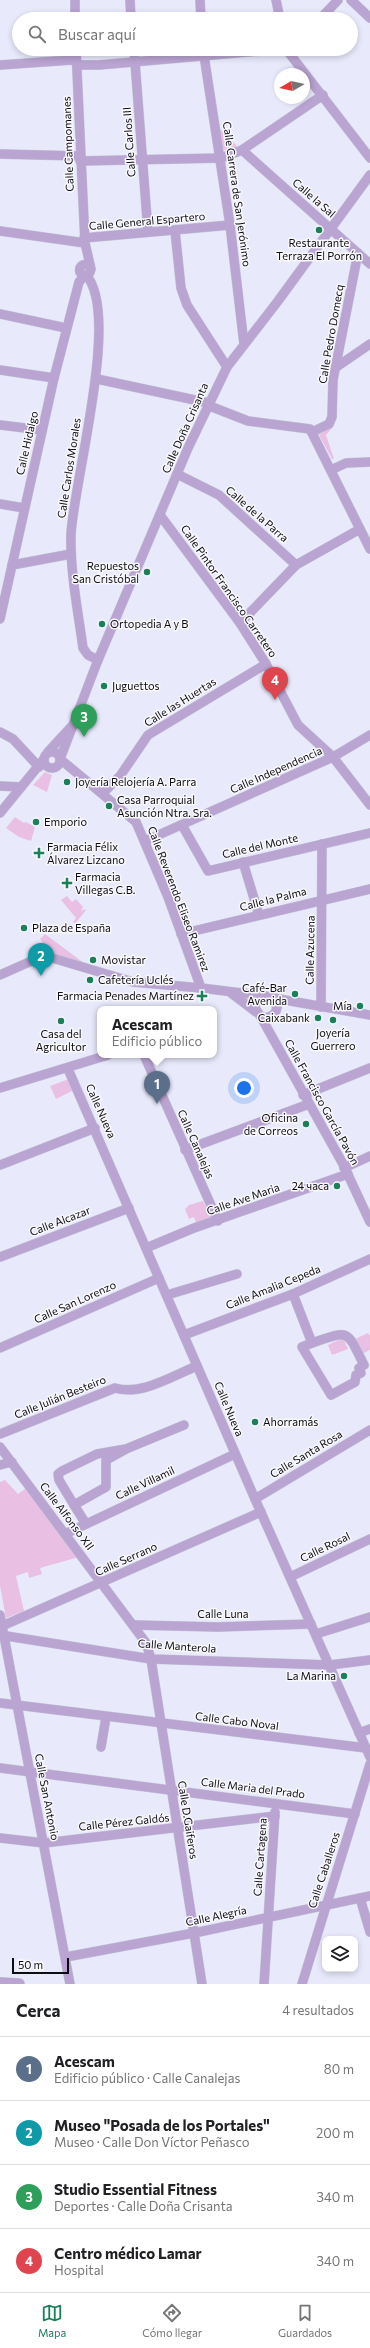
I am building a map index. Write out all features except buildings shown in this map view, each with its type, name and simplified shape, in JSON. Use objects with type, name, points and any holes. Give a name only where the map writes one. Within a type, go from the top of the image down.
[{"type":"street","points":[[75,0],[75,12]]},
{"type":"street","points":[[130,0],[131,12]]},
{"type":"street","points":[[200,0],[201,12]]},
{"type":"street","points":[[276,0],[279,12]]},
{"type":"street","points":[[327,12],[338,0]]},
{"type":"street","points":[[351,0],[370,18]]},
{"type":"street","name":"Calle Campomanes","points":[[76,56],[80,158],[85,240]]},
{"type":"street","name":"Calle Carlos III","points":[[135,56],[148,232]]},
{"type":"street","points":[[0,65],[72,60],[81,65],[135,62],[176,56]]},
{"type":"street","name":"Calle Carrera de San Jerónimo","points":[[205,56],[221,158],[244,344]]},
{"type":"street","points":[[292,56],[370,158]]},
{"type":"street","points":[[0,154],[142,160],[221,158],[242,150],[323,95]]},
{"type":"street","name":"Calle la Sal","points":[[242,150],[370,264]]},
{"type":"street","name":"Calle Doña Crisanta","points":[[60,759],[76,721],[98,660],[177,474],[208,404],[227,367],[332,229],[370,175]]},
{"type":"street","name":"Calle General Espartero","points":[[0,231],[85,240],[148,232],[175,231],[230,225]]},
{"type":"street","points":[[175,231],[181,288],[187,304],[227,367]]},
{"type":"street","name":"Calle Hidalgo","points":[[0,619],[66,328],[78,282],[86,272],[85,240]]},
{"type":"street","name":"Calle Pedro Domecq","points":[[311,431],[331,422],[335,368],[358,254]]},
{"type":"street","name":"Calle Carlos Morales","points":[[86,272],[93,282],[99,328],[97,378],[74,499],[71,554],[83,648],[88,655],[98,660]]},
{"type":"street","points":[[0,314],[66,328]]},
{"type":"street","points":[[335,368],[370,344]]},
{"type":"street","points":[[0,370],[54,378]]},
{"type":"street","points":[[97,378],[208,404],[248,421],[311,431],[369,545]]},
{"type":"street","points":[[0,425],[42,430]]},
{"type":"street","points":[[331,470],[346,463],[370,462]]},
{"type":"street","name":"Calle de la Parra","points":[[177,474],[219,495],[296,565]]},
{"type":"street","points":[[0,504],[24,508]]},
{"type":"street","name":"Calle Pintor Francisco Carretero","points":[[160,515],[240,624],[266,664],[298,724],[333,757],[370,806]]},
{"type":"street","points":[[240,624],[296,565],[360,529]]},
{"type":"street","points":[[0,575],[11,569],[71,554]]},
{"type":"street","name":"Calle las Huertas","points":[[103,793],[120,776],[148,735],[266,664]]},
{"type":"street","name":"Calle Doña Crisanta","points":[[0,813],[76,721]]},
{"type":"street","points":[[0,732],[13,739],[39,767]]},
{"type":"street","name":"Calle Independencia","points":[[145,841],[333,757],[370,735]]},
{"type":"street","points":[[56,752],[60,759],[59,764],[52,768],[46,765],[46,756],[56,752]]},
{"type":"street","name":"Calle Reverendo Eliseo Ramirez","points":[[60,759],[131,816],[145,841],[201,988]]},
{"type":"street","points":[[0,786],[21,787]]},
{"type":"street","name":"Calle del Monte","points":[[182,825],[208,871],[370,834]]},
{"type":"street","name":"Calle Azucena","points":[[321,1007],[323,899],[322,844]]},
{"type":"street","points":[[243,862],[259,915]]},
{"type":"street","name":"Calle la Palma","points":[[181,934],[370,889]]},
{"type":"street","points":[[0,975],[36,959],[49,957],[133,982],[201,988],[269,997],[277,1007],[275,1014],[269,1018],[258,1014],[230,992]]},
{"type":"street","points":[[258,1014],[256,1001],[262,996],[369,1017]]},
{"type":"street","name":"Calle Francisco García Pavón","points":[[258,1014],[346,1171],[370,1222]]},
{"type":"street","points":[[0,1088],[99,1058]]},
{"type":"street","name":"Calle Canalejas","points":[[145,1058],[185,1150],[218,1220]]},
{"type":"street","name":"Calle Nueva","points":[[68,1068],[260,1512],[370,1757]]},
{"type":"street","points":[[304,1095],[370,1068]]},
{"type":"street","points":[[185,1150],[309,1104]]},
{"type":"street","points":[[0,1166],[95,1128]]},
{"type":"street","name":"Calle Ave Maria","points":[[146,1248],[346,1171],[370,1156]]},
{"type":"street","name":"Calle Alcazar","points":[[0,1257],[129,1208]]},
{"type":"street","name":"Calle Amalia Cepeda","points":[[184,1335],[293,1294],[370,1259]]},
{"type":"street","points":[[167,1295],[237,1274]]},
{"type":"street","name":"Calle San Lorenzo","points":[[0,1348],[159,1278]]},
{"type":"street","points":[[293,1294],[312,1343]]},
{"type":"street","points":[[341,1333],[347,1334],[364,1365],[359,1368],[361,1373],[356,1376],[355,1382],[332,1395],[302,1347],[312,1343],[341,1333]]},
{"type":"street","name":"Calle Julián Besteiro","points":[[0,1434],[115,1388],[126,1392],[139,1390],[197,1366]]},
{"type":"street","points":[[74,1505],[106,1487],[106,1460],[126,1449],[184,1425]]},
{"type":"street","name":"Calle Santa Rosa","points":[[255,1499],[370,1430]]},
{"type":"street","name":"Calle Alfonso XII","points":[[0,1448],[134,1625],[146,1643],[151,1659]]},
{"type":"street","points":[[86,1524],[58,1480],[58,1474],[97,1454],[126,1449]]},
{"type":"street","name":"Calle Villamil","points":[[65,1534],[235,1454]]},
{"type":"street","points":[[0,1465],[12,1462]]},
{"type":"street","name":"Calle Serrano","points":[[1,1631],[102,1583],[260,1512]]},
{"type":"street","name":"Calle Rosal","points":[[290,1577],[370,1538]]},
{"type":"street","name":"Calle San Antonio","points":[[0,1615],[1,1631],[30,1771],[70,1984]]},
{"type":"street","points":[[316,1634],[370,1617]]},
{"type":"street","name":"Calle Luna","points":[[134,1625],[218,1627],[311,1624]]},
{"type":"street","name":"Calle Manterola","points":[[1,1631],[151,1659],[330,1665],[370,1660]]},
{"type":"street","name":"Calle D.Gaiferos","points":[[151,1659],[202,1984]]},
{"type":"street","name":"Calle Cabo Noval","points":[[0,1703],[366,1748]]},
{"type":"street","points":[[102,1747],[106,1717]]},
{"type":"street","points":[[359,1733],[370,1729]]},
{"type":"street","name":"Calle Caballeros","points":[[302,1984],[370,1764]]},
{"type":"street","name":"Calle Maria del Prado","points":[[0,1768],[355,1814]]},
{"type":"street","name":"Calle Cartagena","points":[[264,1984],[276,1803]]},
{"type":"street","name":"Calle Pérez Galdós","points":[[0,1838],[44,1843],[275,1816]]},
{"type":"street","name":"Calle Alegría","points":[[66,1957],[269,1918],[370,1896]]},
{"type":"street","points":[[360,1898],[370,1932]]},
{"type":"street","points":[[0,1983],[19,1984]]},
{"type":"shaded area","points":[[220,129],[238,147],[226,151],[222,148]]},
{"type":"shaded area","points":[[332,425],[334,426],[326,435],[334,459],[332,459],[319,435]]},
{"type":"shaded area","points":[[45,772],[52,775],[47,792],[33,785]]},
{"type":"shaded area","points":[[15,817],[24,823],[26,822],[35,827],[31,841],[19,837],[6,828]]},
{"type":"shaded area","points":[[67,896],[72,902],[76,899],[83,907],[81,911],[86,910],[75,924],[73,922],[76,918],[61,900]]},
{"type":"shaded area","points":[[45,934],[84,963],[51,954],[40,939]]},
{"type":"shaded area","points":[[69,1079],[74,1090],[56,1099],[50,1086]]},
{"type":"shaded area","points":[[203,1201],[211,1217],[196,1223],[194,1217],[189,1219],[185,1209],[189,1205]]},
{"type":"shaded area","points":[[368,1333],[370,1336],[370,1350],[362,1354],[355,1339]]},
{"type":"shaded area","points":[[343,1338],[348,1349],[332,1355],[328,1345]]},
{"type":"shaded area","points":[[5,1480],[18,1494],[28,1487],[79,1557],[40,1568],[42,1574],[29,1578],[28,1572],[16,1576],[24,1611],[6,1618],[0,1586],[0,1482]]},
{"type":"place","name":"Restaurante Terraza El Porrón","points":[[319,230]]},
{"type":"place","name":"Repuestos San Cristóbal","points":[[147,572]]},
{"type":"place","name":"Ortopedia A y B","points":[[102,624]]},
{"type":"place","name":"Juguettos","points":[[104,686]]},
{"type":"place","name":"Centro médico Lamar","points":[[275,700]]},
{"type":"place","name":"Studio Essential Fitness","points":[[84,737]]},
{"type":"place","name":"Joyería Relojería A. Parra","points":[[67,782]]},
{"type":"place","name":"Casa Parroquial Asunción Ntra. Sra.","points":[[109,806]]},
{"type":"place","name":"Emporio","points":[[36,822]]},
{"type":"place","name":"Farmacia Félix Álvarez Lizcano","points":[[39,853]]},
{"type":"place","name":"Farmacia Villegas C.B.","points":[[67,883]]},
{"type":"place","name":"Plaza de España","points":[[24,928]]},
{"type":"place","name":"Movistar","points":[[93,960]]},
{"type":"place","name":"Museo \"Posada de los Portales\"","points":[[41,976]]},
{"type":"place","name":"Cafetería Uclés","points":[[90,980]]},
{"type":"place","name":"Café-Bar Avenida","points":[[295,994]]},
{"type":"place","name":"Farmacia Penades Martínez","points":[[202,996]]},
{"type":"place","name":"Mía","points":[[360,1006]]},
{"type":"place","name":"Caixabank","points":[[318,1018]]},
{"type":"place","name":"Joyería Guerrero","points":[[333,1020]]},
{"type":"place","name":"Casa del Agricultor","points":[[61,1021]]},
{"type":"place","name":"Acescam","points":[[157,1104]]},
{"type":"place","name":"Oficina de Correos","points":[[306,1124]]},
{"type":"place","name":"24 часа","points":[[337,1186]]},
{"type":"place","name":"Ahorramás","points":[[255,1422]]},
{"type":"place","name":"La Marina","points":[[344,1676]]}]
